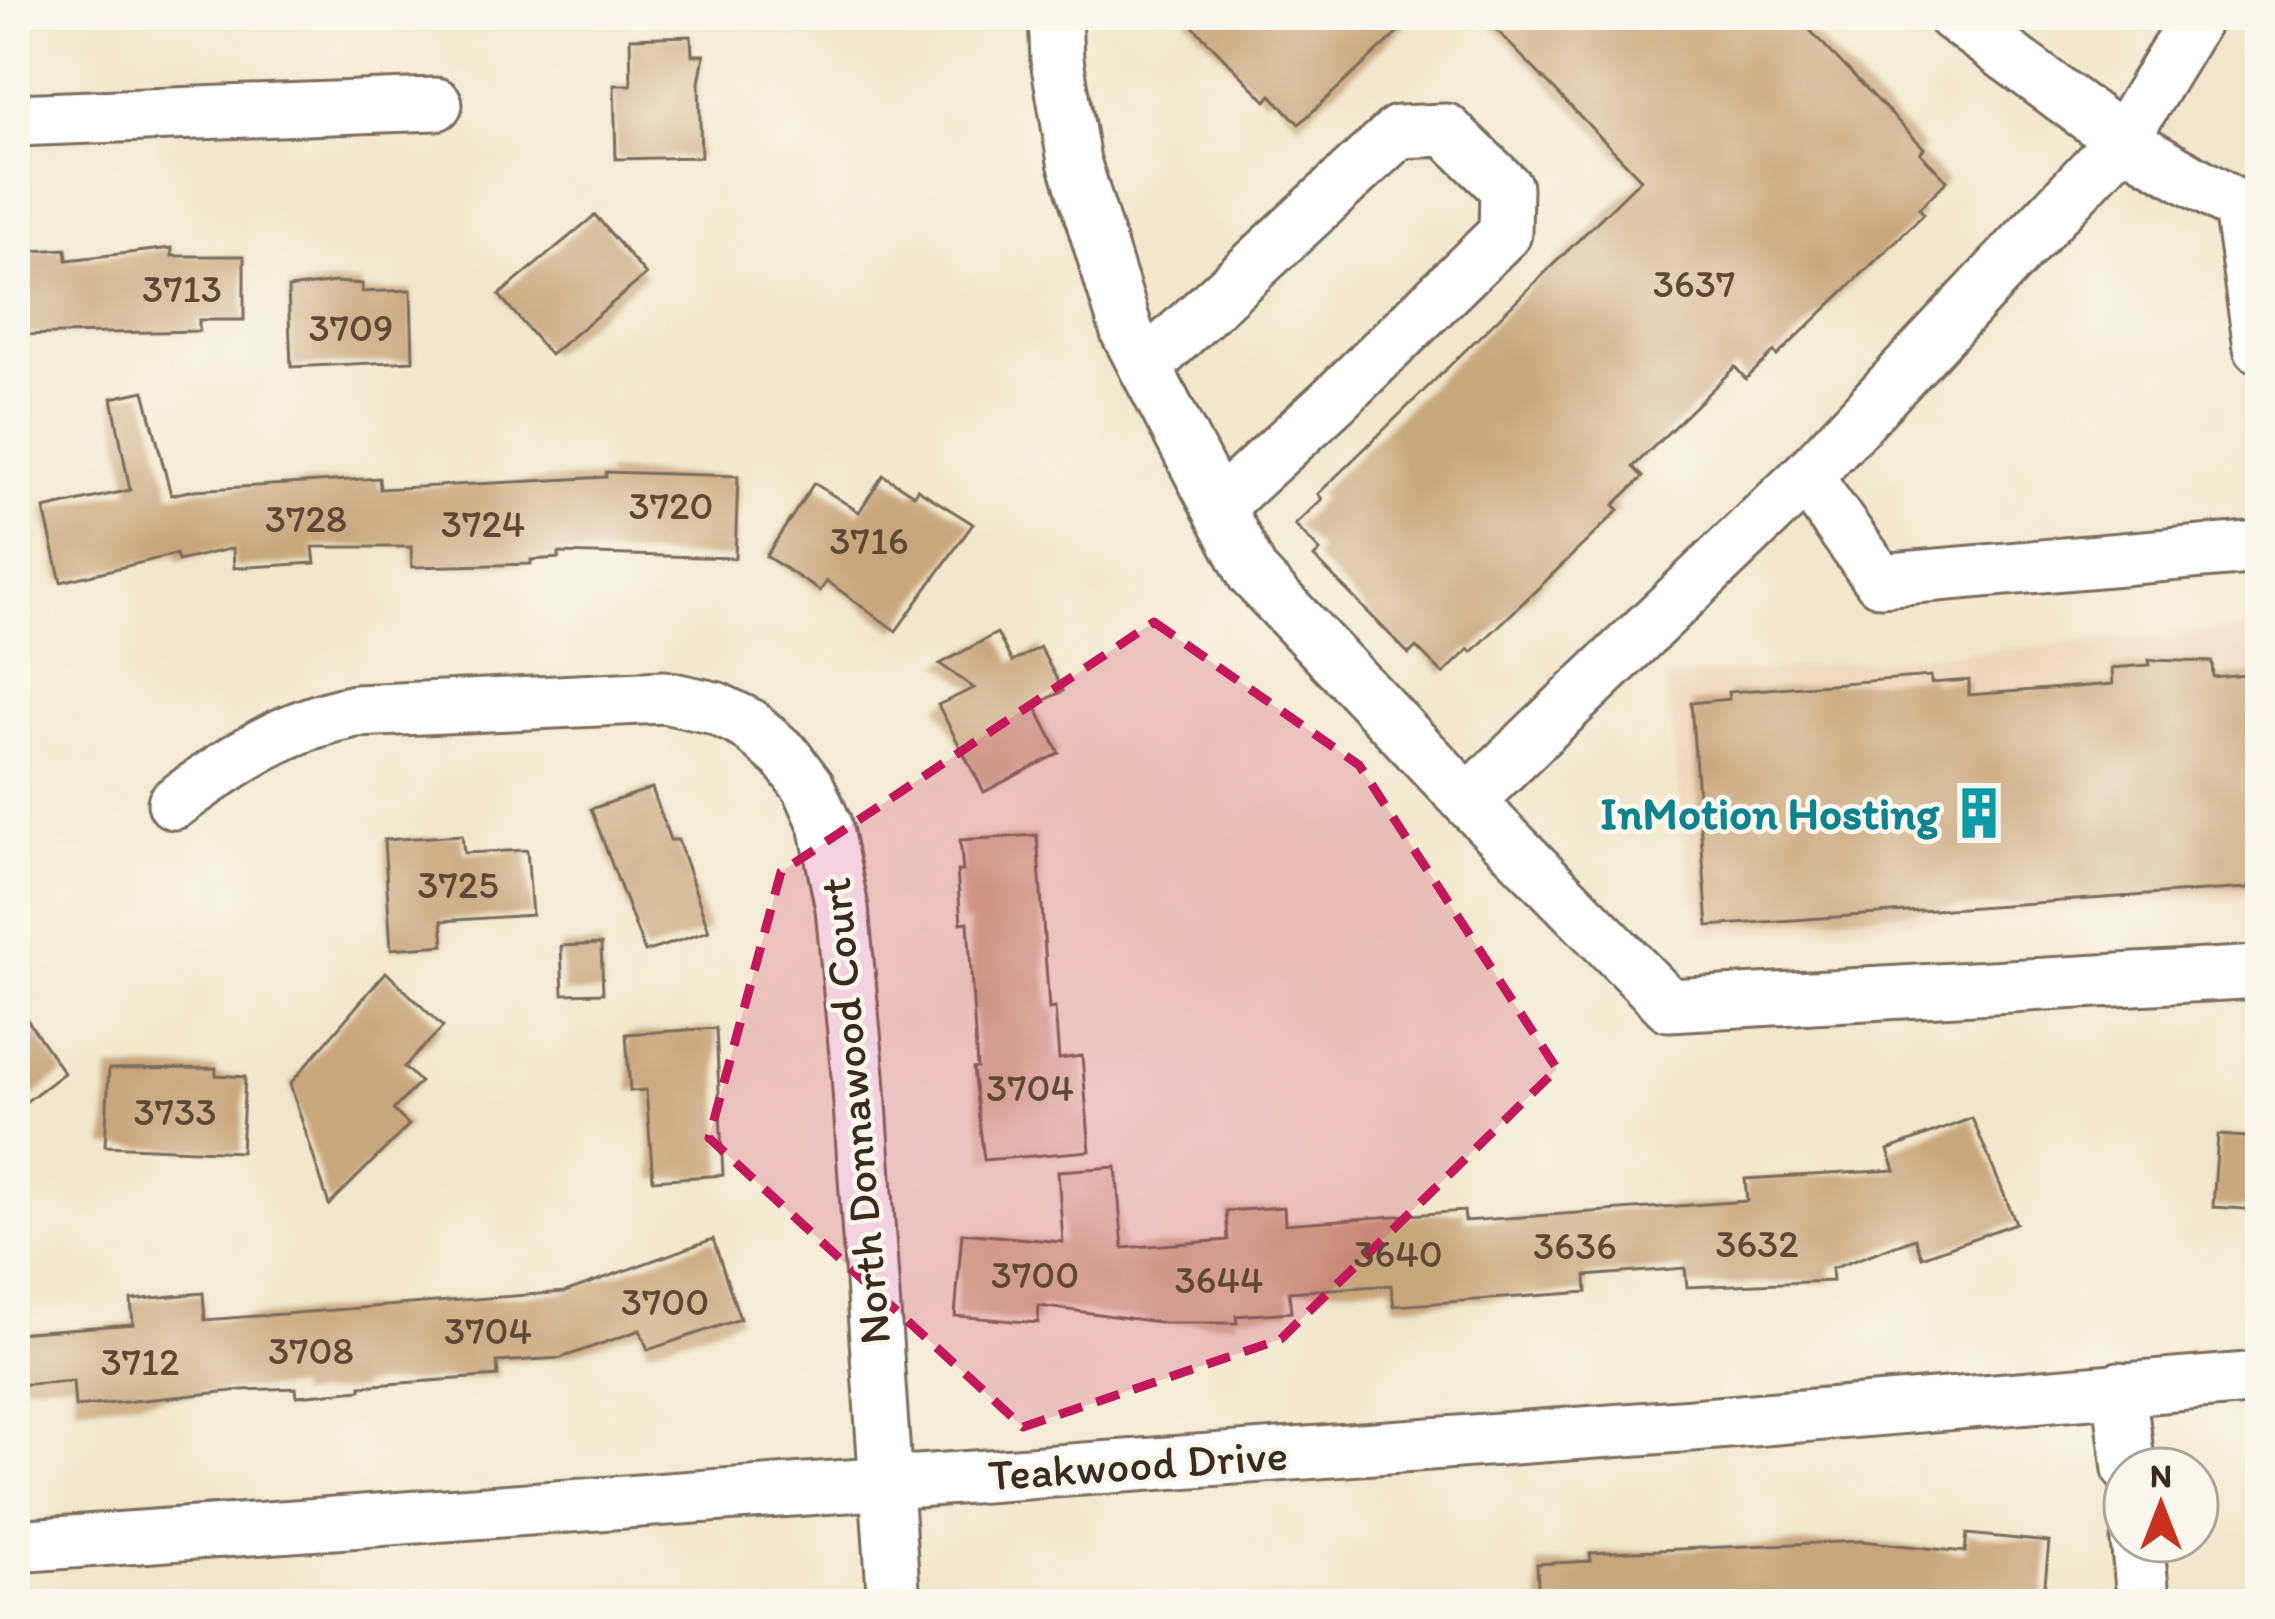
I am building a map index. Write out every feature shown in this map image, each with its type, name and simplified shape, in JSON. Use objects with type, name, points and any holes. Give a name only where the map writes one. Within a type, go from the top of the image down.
[{"type":"street","points":[[1055,15],[1073,161],[1127,332],[1253,574],[1670,1005],[2260,972]]},
{"type":"street","points":[[1952,15],[2122,140],[2240,208],[2260,347]]},
{"type":"street","points":[[1468,801],[1806,477],[2122,140],[2198,15]]},
{"type":"street","points":[[15,120],[436,104]]},
{"type":"street","points":[[1145,368],[1398,132],[1446,130],[1505,188],[1505,233],[1218,507]]},
{"type":"street","points":[[1806,477],[1880,580],[2260,547]]},
{"type":"street","name":"North Donnawood Court","points":[[173,802],[259,743],[310,720],[355,711],[664,697],[715,708],[748,724],[785,756],[809,788],[825,824],[842,908],[860,1098],[894,1604]]},
{"type":"street","name":"Teakwood Drive","points":[[15,1546],[1680,1426],[2260,1378]]},
{"type":"street","points":[[2120,1388],[2126,1445]]},
{"type":"street","points":[[2140,1565],[2144,1604]]},
{"type":"highlighted area","points":[[1154,622],[1359,765],[1557,1069],[1281,1339],[1023,1427],[709,1138],[781,872]]},
{"type":"shaded area","name":"InMotion Hosting","points":[[2260,627],[2260,897],[1698,936],[1665,679]]},
{"type":"building","points":[[1182,15],[1417,15],[1299,124],[1271,95],[1266,101]]},
{"type":"building","points":[[1482,15],[1795,15],[1924,148],[1920,153],[1947,181],[1919,208],[1924,214],[1777,356],[1774,352],[1746,379],[1735,367],[1633,467],[1643,477],[1614,505],[1619,510],[1472,652],[1469,649],[1443,674],[1416,647],[1409,654],[1314,557],[1320,551],[1295,525],[1322,499],[1318,494],[1641,179]]},
{"type":"building","points":[[691,36],[692,55],[704,55],[699,83],[701,157],[616,159],[614,85],[631,85],[630,38]]},
{"type":"building","points":[[595,215],[646,275],[550,355],[499,295]]},
{"type":"building","points":[[172,248],[172,256],[244,256],[244,320],[199,320],[199,331],[15,335],[15,252],[66,249],[67,260]]},
{"type":"building","points":[[362,284],[362,292],[411,290],[413,361],[291,367],[288,288]]},
{"type":"building","points":[[144,391],[171,495],[379,478],[380,489],[606,477],[606,472],[738,476],[735,558],[559,553],[559,558],[531,560],[531,564],[412,567],[411,547],[313,547],[315,563],[234,568],[233,548],[178,561],[176,554],[61,582],[44,509],[130,490],[112,398]]},
{"type":"building","points":[[883,475],[914,495],[917,489],[973,524],[896,631],[827,581],[820,591],[766,556],[814,483],[859,512]]},
{"type":"building","points":[[997,633],[1012,662],[1040,647],[1063,691],[1035,705],[1059,753],[984,792],[938,705],[974,688],[940,664]]},
{"type":"building","name":"InMotion Hosting","points":[[2149,660],[2212,662],[2213,677],[2260,673],[2260,887],[1708,926],[1691,703],[1729,699],[1728,692],[1931,676],[1931,683],[1969,680],[1969,695],[2113,684],[2112,668],[2150,665]]},
{"type":"building","points":[[652,788],[670,840],[678,840],[709,931],[645,952],[591,809]]},
{"type":"building","points":[[462,835],[464,853],[527,850],[532,915],[442,921],[444,945],[391,949],[384,840]]},
{"type":"building","points":[[1037,835],[1049,1009],[1055,1008],[1059,1059],[1082,1056],[1090,1151],[984,1160],[973,1069],[977,1068],[968,922],[961,923],[957,871],[963,871],[960,840]]},
{"type":"building","points":[[601,944],[603,993],[563,994],[561,946]]},
{"type":"building","points":[[386,972],[443,1027],[404,1067],[420,1082],[393,1110],[409,1125],[329,1205],[290,1084]]},
{"type":"building","points":[[15,1002],[64,1073],[15,1110]]},
{"type":"building","points":[[716,1028],[723,1175],[653,1180],[646,1090],[630,1091],[626,1034]]},
{"type":"building","points":[[216,1068],[216,1075],[245,1077],[241,1152],[105,1146],[109,1069]]},
{"type":"building","points":[[1972,1118],[2016,1223],[1922,1257],[1915,1238],[1831,1269],[1832,1281],[1687,1287],[1685,1268],[1586,1276],[1587,1292],[1394,1306],[1391,1285],[1289,1292],[1291,1312],[1236,1316],[1237,1323],[1165,1323],[1039,1306],[1038,1323],[955,1316],[962,1233],[1063,1242],[1058,1171],[1116,1167],[1123,1248],[1228,1240],[1226,1211],[1284,1207],[1285,1224],[1464,1211],[1465,1221],[1747,1201],[1745,1179],[1895,1170],[1888,1150]]},
{"type":"building","points":[[2218,1135],[2260,1138],[2260,1210],[2213,1207]]},
{"type":"building","points":[[713,1239],[740,1319],[648,1350],[640,1330],[561,1358],[497,1362],[498,1376],[361,1386],[361,1390],[297,1396],[296,1388],[243,1390],[75,1407],[73,1381],[15,1385],[15,1333],[133,1324],[131,1300],[203,1293],[205,1320],[565,1292]]},
{"type":"building","points":[[1967,1534],[2049,1542],[2043,1604],[1539,1604],[1537,1564],[1591,1561],[1590,1553],[1861,1541],[1965,1552]]},
{"type":"place","name":"InMotion Hosting","points":[[1979,813]]}]
